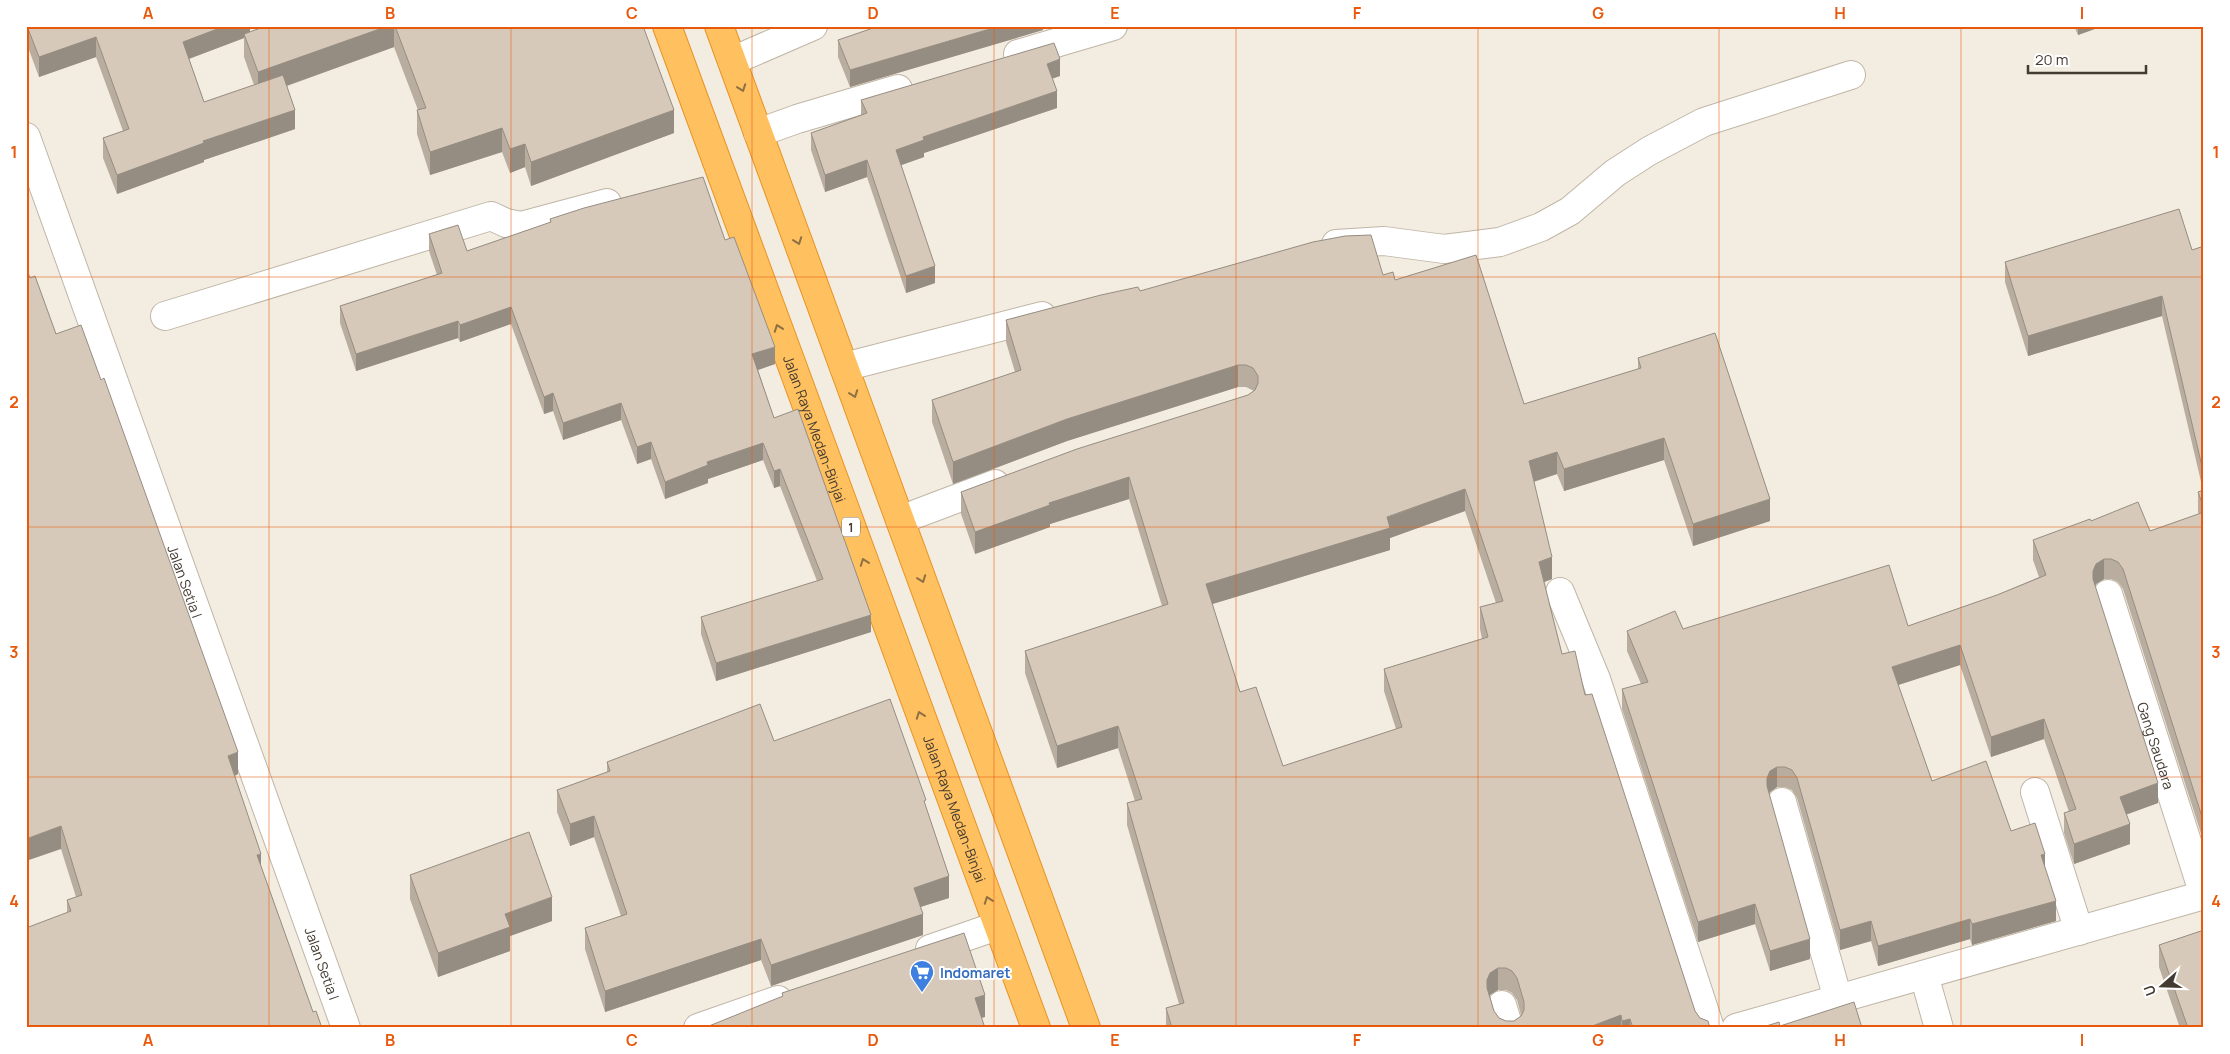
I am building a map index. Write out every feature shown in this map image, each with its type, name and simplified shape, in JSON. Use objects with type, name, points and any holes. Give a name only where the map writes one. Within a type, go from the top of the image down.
[{"type":"highway","name":"Jalan Raya Medan-Binjai","points":[[667,26],[709,177],[1036,1028]]},
{"type":"highway","points":[[719,26],[1086,1028]]},
{"type":"street","points":[[732,61],[813,26]]},
{"type":"street","points":[[998,60],[1113,26]]},
{"type":"street","points":[[1311,248],[1343,242],[1384,241],[1444,249],[1500,242],[1541,227],[1570,211],[1615,173],[1649,151],[1704,122],[1851,75]]},
{"type":"street","points":[[758,133],[797,119],[921,82]]},
{"type":"street","name":"Jalan Setia I","points":[[26,137],[346,1028]]},
{"type":"street","points":[[165,316],[491,216],[506,224],[521,226],[633,196]]},
{"type":"street","points":[[844,367],[1068,309]]},
{"type":"street","points":[[900,520],[1016,477]]},
{"type":"street","points":[[1560,592],[1596,679],[1710,1028]]},
{"type":"street","name":"Gang Saudara","points":[[2108,594],[2204,895]]},
{"type":"street","points":[[2035,792],[2078,931]]},
{"type":"street","points":[[1782,802],[1838,999]]},
{"type":"street","points":[[1736,1028],[1775,1022],[1838,999],[2204,895]]},
{"type":"street","points":[[904,958],[997,926]]},
{"type":"street","points":[[1924,975],[1939,1028]]},
{"type":"street","points":[[698,1028],[801,993]]},
{"type":"building","points":[[27,26],[225,26],[183,42],[204,102],[283,75],[295,110],[203,141],[204,143],[117,175],[103,138],[129,129],[96,37],[39,57]]},
{"type":"building","points":[[266,26],[388,26],[258,72],[244,34]]},
{"type":"building","points":[[395,26],[643,26],[674,110],[531,162],[525,144],[510,149],[502,128],[430,152],[417,110],[426,108]]},
{"type":"building","points":[[879,26],[1000,26],[850,70],[838,40]]},
{"type":"building","points":[[1054,43],[1060,59],[1047,64],[1057,91],[923,137],[924,140],[896,150],[935,266],[906,276],[867,160],[825,175],[811,133],[867,113],[861,100]]},
{"type":"building","points":[[703,177],[725,240],[734,237],[775,347],[752,354],[774,418],[798,409],[871,615],[716,663],[701,617],[823,579],[780,469],[774,471],[763,443],[707,462],[708,465],[665,482],[651,442],[637,447],[621,403],[563,423],[553,393],[544,397],[511,307],[460,325],[458,321],[356,354],[340,306],[442,273],[429,234],[458,225],[467,251],[551,222],[550,219],[584,208]]},
{"type":"building","points":[[2179,209],[2192,250],[2204,246],[2204,475],[2162,296],[2028,336],[2005,262]]},
{"type":"building","points":[[1371,235],[1383,275],[1393,272],[1395,280],[1476,255],[1524,404],[1641,368],[1638,358],[1715,333],[1770,499],[1693,524],[1664,438],[1564,469],[1557,452],[1529,461],[1552,557],[1539,562],[1562,654],[1575,651],[1585,695],[1592,694],[1695,1011],[1700,1018],[1708,1021],[1710,1028],[1633,1028],[1630,1019],[1622,1021],[1621,1015],[1587,1028],[1172,1028],[1166,1008],[1184,1003],[1127,803],[1142,799],[1118,726],[1057,746],[1025,651],[1168,604],[1129,477],[1049,503],[1050,505],[975,532],[961,492],[1077,449],[1248,395],[1255,390],[1258,376],[1253,368],[1246,365],[1238,365],[1067,419],[953,462],[932,400],[1021,370],[1006,320],[1101,295],[1138,287],[1140,291],[1313,242],[1345,236]],"holes":[[[1465,489],[1503,601],[1480,607],[1488,637],[1384,669],[1402,727],[1283,766],[1256,687],[1240,692],[1206,584],[1390,528],[1387,517]],[[1498,968],[1506,968],[1512,971],[1517,978],[1524,1002],[1524,1010],[1521,1016],[1514,1021],[1506,1021],[1499,1018],[1494,1011],[1487,988],[1487,980],[1490,973]]]},
{"type":"building","points":[[26,267],[30,278],[35,276],[56,334],[81,325],[101,380],[104,378],[238,752],[228,756],[261,854],[257,855],[313,1012],[316,1011],[322,1028],[26,1028],[26,928],[71,911],[67,900],[82,895],[61,826],[26,839]]},
{"type":"building","points":[[2204,490],[2204,508],[2198,492]]},
{"type":"building","points":[[2138,502],[2150,531],[2204,512],[2204,823],[2123,569],[2118,562],[2104,559],[2096,564],[2093,571],[2093,579],[2158,783],[2120,797],[2130,824],[2074,844],[2064,813],[2076,809],[2044,719],[1991,737],[1960,645],[1892,667],[1932,781],[1986,761],[2011,831],[2035,823],[2045,854],[2041,855],[2056,901],[1972,924],[1970,919],[1878,946],[1871,921],[1840,930],[1797,778],[1792,770],[1785,767],[1777,767],[1770,771],[1767,778],[1767,786],[1810,939],[1770,951],[1755,904],[1698,922],[1622,689],[1648,682],[1627,631],[1675,611],[1683,629],[1889,565],[1908,626],[1997,595],[2046,575],[2033,540],[2090,519],[2091,521]]},
{"type":"building","points":[[890,699],[926,800],[924,801],[949,876],[914,888],[923,914],[771,965],[761,939],[605,991],[585,928],[627,914],[594,816],[570,824],[557,790],[610,771],[607,762],[760,704],[774,741]]},
{"type":"building","points":[[529,832],[552,897],[505,914],[510,927],[438,953],[410,875]]},
{"type":"building","points":[[2204,930],[2204,1028],[2188,1028],[2159,945]]},
{"type":"building","points":[[964,933],[985,995],[975,998],[985,1028],[710,1028],[709,1026],[783,996],[782,993]]},
{"type":"building","points":[[1854,1002],[1862,1028],[1760,1028],[1779,1022],[1780,1026]]},
{"type":"place","name":"Indomaret","points":[[922,993]]}]
